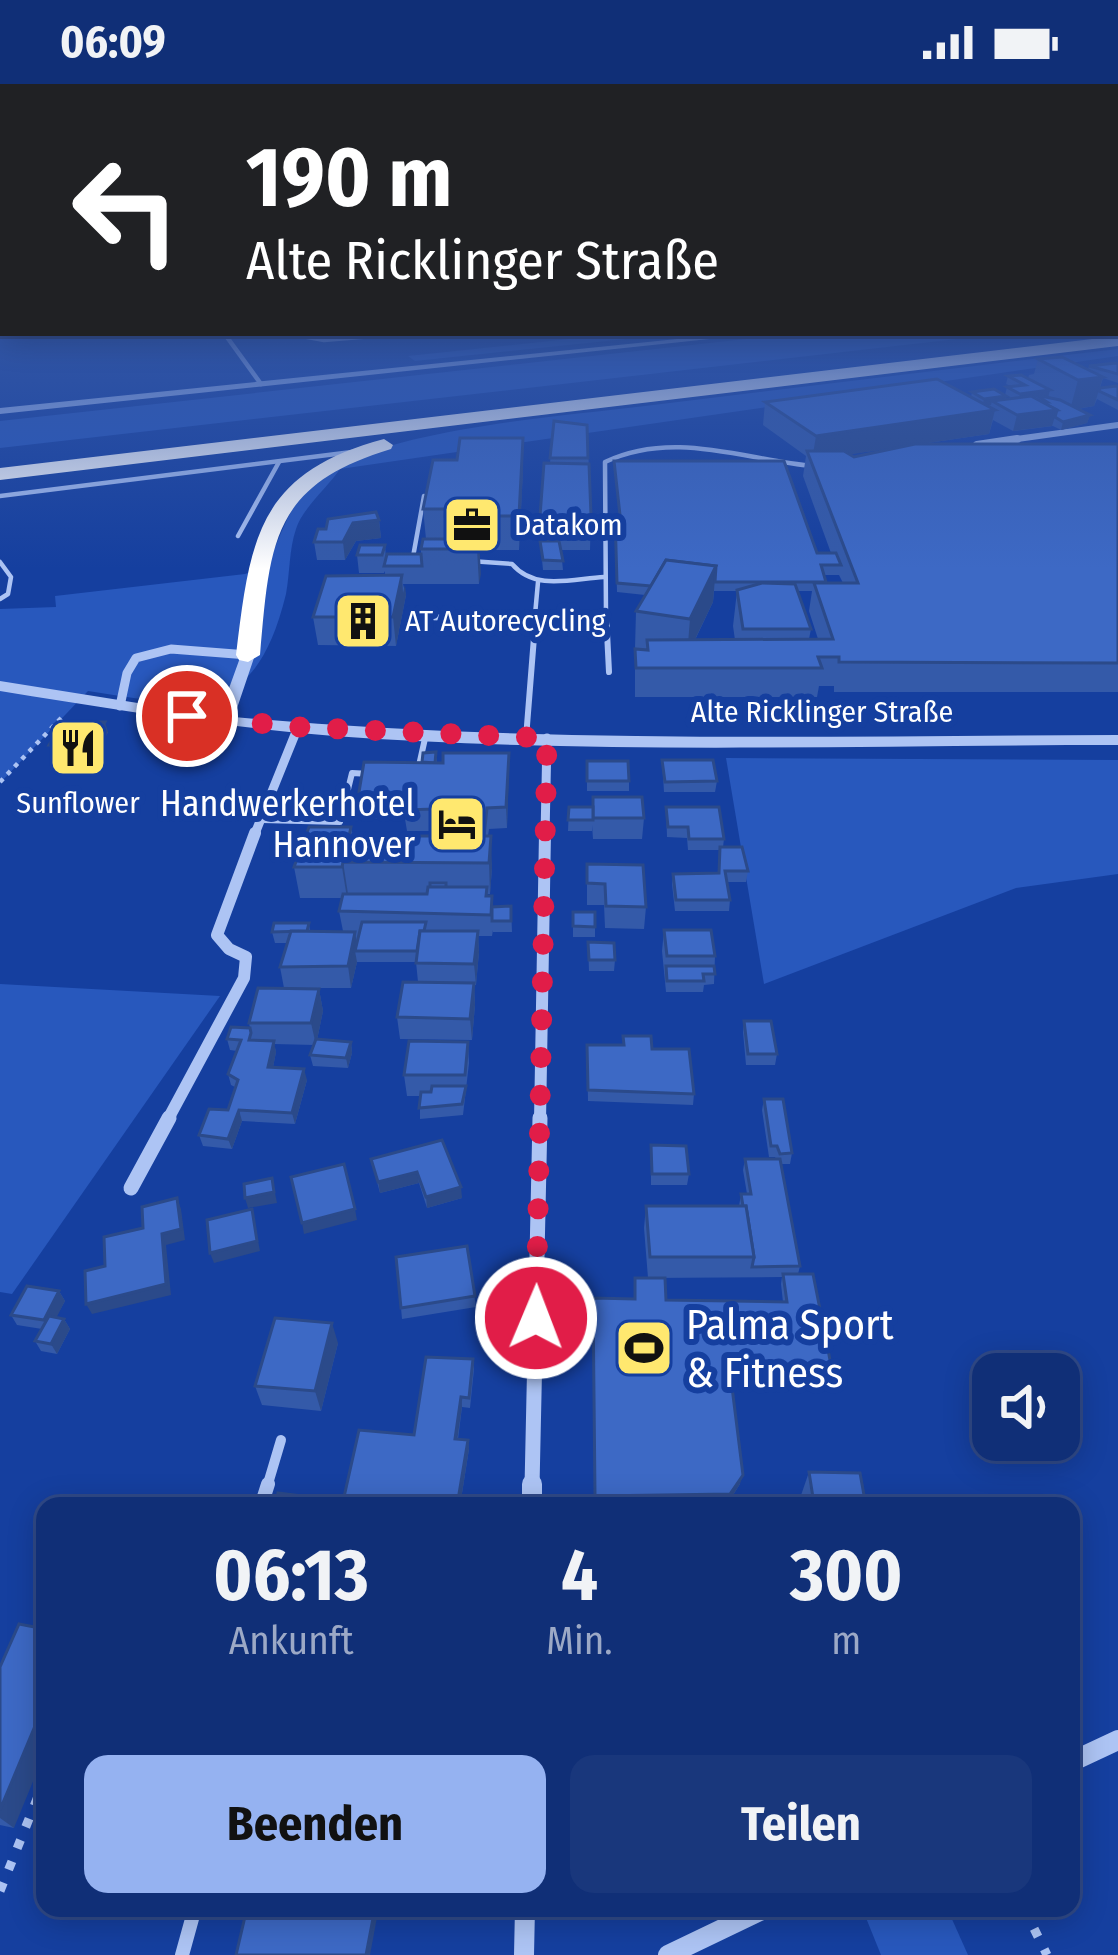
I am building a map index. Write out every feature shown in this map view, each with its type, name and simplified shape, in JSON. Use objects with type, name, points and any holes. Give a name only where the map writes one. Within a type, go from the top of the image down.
[{"type":"highway","points":[[0,458],[554,394]]},
{"type":"highway","points":[[0,473],[677,394]]},
{"type":"highway","points":[[248,655],[265,544],[285,501],[314,470],[353,452],[489,423],[647,398]]},
{"type":"street","points":[[0,411],[161,394]]},
{"type":"street","points":[[972,446],[1118,425]]},
{"type":"street","points":[[120,706],[132,662],[145,654],[171,649],[248,655],[225,721]]},
{"type":"street","name":"Alte Ricklinger Straße","points":[[0,686],[225,721],[426,734],[1118,740]]},
{"type":"street","points":[[131,1188],[244,978],[246,957],[229,949],[217,935],[298,727]]},
{"type":"street","points":[[532,1497],[547,738]]},
{"type":"street","points":[[1080,1758],[1118,1740]]},
{"type":"street","points":[[524,1955],[525,1917]]},
{"type":"street","points":[[668,1955],[747,1917]]},
{"type":"lane","points":[[609,672],[602,466],[612,457],[671,448],[822,466]]},
{"type":"lane","points":[[0,496],[353,452]]},
{"type":"lane","points":[[238,536],[280,461]]},
{"type":"lane","points":[[424,496],[413,557],[427,561]]},
{"type":"lane","points":[[465,561],[512,563],[524,578],[538,582],[604,578]]},
{"type":"lane","points":[[0,562],[11,577],[8,594],[0,598]]},
{"type":"lane","points":[[526,738],[538,582]]},
{"type":"lane","points":[[413,617],[534,619]]},
{"type":"lane","points":[[402,774],[417,775],[426,734]]},
{"type":"lane","points":[[262,820],[340,822],[352,773],[388,774]]},
{"type":"lane","points":[[264,1497],[280,1440]]},
{"type":"lane","points":[[182,1955],[193,1917]]},
{"type":"path","points":[[0,782],[72,708]]},
{"type":"path","points":[[0,1891],[36,1801]]},
{"type":"path","points":[[1028,1917],[1047,1955]]},
{"type":"shaded area","points":[[243,394],[472,394],[0,448],[0,421]]},
{"type":"shaded area","points":[[741,394],[854,394],[340,469],[299,521],[273,635],[257,665],[238,685],[190,701],[88,691],[0,783],[0,609],[56,607],[55,596],[245,574],[268,565],[292,511],[309,486],[332,468],[442,433]]},
{"type":"shaded area","points":[[726,758],[1118,760],[1118,874],[1016,888],[764,984]]},
{"type":"shaded area","points":[[0,984],[220,996],[12,1294],[0,1292]]},
{"type":"shaded area","points":[[866,1917],[951,1917],[968,1955],[881,1955]]},
{"type":"building","points":[[822,394],[966,394],[995,410],[816,436],[765,402]]},
{"type":"building","points":[[1036,395],[1060,400],[1090,415],[1063,422],[1055,417],[1057,410]]},
{"type":"building","points":[[1031,396],[1057,410],[1017,415],[992,401]]},
{"type":"building","points":[[554,421],[587,425],[588,458],[550,458]]},
{"type":"building","points":[[460,438],[523,438],[519,516],[445,516],[446,509],[423,509],[433,460],[457,460]]},
{"type":"building","points":[[915,444],[1118,444],[1118,663],[839,662],[839,657],[818,657],[822,668],[636,668],[635,649],[648,650],[647,640],[833,639],[814,583],[858,583],[807,451],[844,451],[854,457]]},
{"type":"building","points":[[614,461],[784,461],[817,553],[836,553],[841,565],[821,565],[826,582],[715,582],[716,566],[666,560],[651,586],[617,583],[615,515],[620,515]]},
{"type":"building","points":[[544,463],[589,464],[591,515],[540,516]]},
{"type":"building","points":[[376,512],[379,520],[353,523],[343,542],[314,542],[328,519]]},
{"type":"building","points":[[423,539],[479,539],[477,549],[421,549]]},
{"type":"building","points":[[540,541],[559,541],[563,561],[543,560]]},
{"type":"building","points":[[360,545],[385,545],[382,555],[357,555]]},
{"type":"building","points":[[387,554],[421,554],[422,566],[384,566]]},
{"type":"building","points":[[666,560],[716,566],[690,619],[636,611]]},
{"type":"building","points":[[402,575],[393,617],[313,617],[326,576]]},
{"type":"building","points":[[762,583],[795,584],[811,629],[743,629],[737,590]]},
{"type":"building","points":[[63,722],[105,722],[92,745],[49,745]]},
{"type":"building","points":[[436,752],[435,763],[422,762],[423,753]]},
{"type":"building","points":[[443,753],[509,753],[506,807],[487,808],[484,836],[430,836],[434,809],[404,810],[405,798],[358,798],[364,762],[443,763]]},
{"type":"building","points":[[662,760],[713,760],[717,781],[665,782]]},
{"type":"building","points":[[587,761],[628,761],[629,781],[587,781]]},
{"type":"building","points":[[593,797],[642,797],[644,818],[593,818]]},
{"type":"building","points":[[569,807],[593,807],[593,820],[568,820]]},
{"type":"building","points":[[666,807],[719,807],[724,839],[689,839],[688,827],[668,827]]},
{"type":"building","points":[[309,827],[351,827],[349,836],[491,836],[489,863],[343,862],[342,867],[294,867]]},
{"type":"building","points":[[720,847],[742,847],[748,871],[725,871],[730,900],[676,900],[673,874],[719,873]]},
{"type":"building","points":[[587,864],[643,865],[646,907],[606,906],[605,884],[587,883]]},
{"type":"building","points":[[428,887],[487,887],[486,896],[492,896],[491,915],[339,911],[343,894],[427,894]]},
{"type":"building","points":[[511,906],[511,921],[492,921],[492,907]]},
{"type":"building","points":[[573,912],[595,912],[595,927],[573,926]]},
{"type":"building","points":[[362,922],[426,922],[417,951],[355,951]]},
{"type":"building","points":[[274,923],[309,923],[307,931],[272,932]]},
{"type":"building","points":[[664,930],[711,930],[715,956],[667,956]]},
{"type":"building","points":[[291,931],[355,932],[348,966],[280,967]]},
{"type":"building","points":[[420,931],[478,931],[474,964],[416,963]]},
{"type":"building","points":[[588,942],[614,943],[615,960],[589,960]]},
{"type":"building","points":[[666,966],[714,966],[715,974],[703,974],[704,981],[667,981]]},
{"type":"building","points":[[403,982],[474,983],[470,1019],[397,1017]]},
{"type":"building","points":[[258,988],[319,989],[311,1023],[249,1023]]},
{"type":"building","points":[[744,1021],[771,1021],[777,1054],[748,1054]]},
{"type":"building","points":[[231,1027],[250,1028],[249,1040],[274,1041],[268,1067],[304,1069],[292,1113],[239,1110],[228,1139],[199,1135],[209,1109],[228,1110],[238,1080],[228,1074],[241,1040],[227,1039]]},
{"type":"building","points":[[623,1036],[651,1036],[652,1049],[689,1049],[694,1094],[588,1090],[587,1045],[624,1045]]},
{"type":"building","points":[[316,1039],[351,1042],[346,1058],[310,1055]]},
{"type":"building","points":[[409,1041],[468,1042],[465,1075],[404,1075]]},
{"type":"building","points":[[432,1086],[466,1086],[462,1104],[419,1108],[421,1092],[431,1092]]},
{"type":"building","points":[[764,1099],[783,1099],[792,1153],[780,1154],[777,1146],[771,1146]]},
{"type":"building","points":[[442,1140],[461,1187],[426,1197],[417,1172],[378,1182],[371,1159]]},
{"type":"building","points":[[651,1145],[686,1146],[689,1174],[652,1174]]},
{"type":"building","points":[[745,1159],[780,1159],[800,1266],[752,1267],[741,1194],[751,1194]]},
{"type":"building","points":[[344,1164],[355,1209],[302,1223],[291,1177]]},
{"type":"building","points":[[272,1178],[274,1192],[245,1198],[244,1184]]},
{"type":"building","points":[[177,1198],[181,1229],[162,1234],[166,1284],[86,1304],[85,1271],[105,1266],[104,1237],[143,1228],[142,1207]]},
{"type":"building","points":[[646,1206],[746,1206],[754,1257],[650,1257]]},
{"type":"building","points":[[252,1209],[257,1241],[210,1253],[207,1220]]},
{"type":"building","points":[[467,1246],[475,1296],[401,1308],[396,1257]]},
{"type":"building","points":[[783,1274],[813,1274],[831,1365],[729,1363],[743,1475],[730,1494],[595,1496],[593,1298],[635,1299],[635,1278],[665,1278],[666,1300],[787,1302]]},
{"type":"building","points":[[27,1286],[59,1291],[44,1320],[11,1315]]},
{"type":"building","points":[[49,1316],[64,1319],[51,1344],[35,1341]]},
{"type":"building","points":[[275,1318],[332,1323],[315,1391],[255,1386]]},
{"type":"building","points":[[426,1357],[473,1359],[469,1398],[461,1397],[455,1439],[468,1440],[458,1497],[344,1497],[359,1430],[414,1435]]},
{"type":"building","points":[[809,1472],[860,1473],[864,1497],[813,1497]]},
{"type":"building","points":[[19,1624],[36,1627],[36,1724],[0,1810],[0,1667]]},
{"type":"building","points":[[245,1917],[373,1917],[366,1955],[236,1955]]},
{"type":"place","name":"Datakom","points":[[472,525]]},
{"type":"place","name":"AT Autorecycling","points":[[363,621]]},
{"type":"place","name":"Sunflower","points":[[78,748]]},
{"type":"place","name":"Handwerkerhotel Hannover","points":[[457,824]]},
{"type":"place","name":"Palma Sport & Fitness","points":[[644,1348]]},
{"type":"route","points":[[187,716],[298,727],[547,738],[536,1318]]}]
